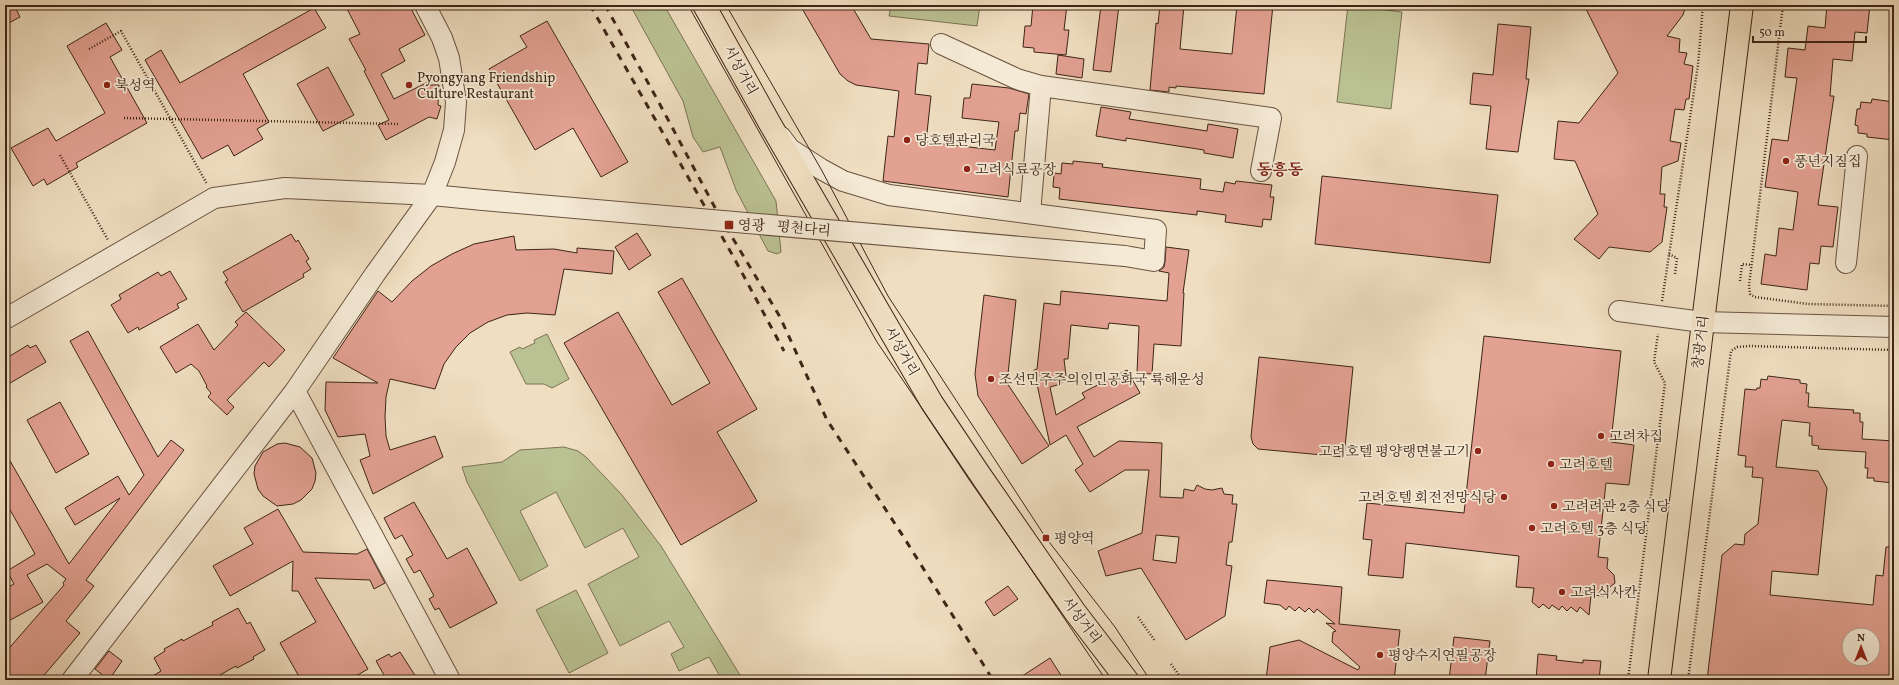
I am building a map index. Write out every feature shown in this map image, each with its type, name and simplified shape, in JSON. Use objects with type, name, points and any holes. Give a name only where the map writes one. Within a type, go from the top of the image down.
[{"type":"main road","name":"서성거리","points":[[704,5],[769,122],[932,403],[1075,612],[1127,680]]},
{"type":"main road","name":"창광거리","points":[[1659,680],[1742,5]]},
{"type":"street","points":[[72,680],[295,391],[375,274],[432,195],[445,162],[454,130],[456,102],[449,58],[442,38],[425,5]]},
{"type":"street","points":[[942,44],[1017,79],[1041,86],[1270,118],[1261,171]]},
{"type":"street","points":[[769,122],[790,149],[820,169],[843,181],[889,195],[1030,213],[1041,86]]},
{"type":"street","points":[[1846,264],[1857,156]]},
{"type":"street","name":"평천다리","points":[[214,198],[285,188],[432,195],[1125,256],[1154,261],[1156,230],[1030,213]]},
{"type":"street","points":[[5,319],[214,198]]},
{"type":"street","points":[[1619,311],[1702,322],[1894,328]]},
{"type":"street","points":[[295,391],[450,680]]},
{"type":"path","points":[[1628,680],[1665,383],[1654,362],[1662,287],[1669,254],[1698,65],[1703,5]]},
{"type":"path","points":[[1783,5],[1749,286],[1750,294],[1754,297],[1808,304],[1894,306]]},
{"type":"path","points":[[89,49],[121,31],[214,198]]},
{"type":"path","points":[[124,118],[399,124]]},
{"type":"path","points":[[60,155],[116,255]]},
{"type":"path","points":[[1669,254],[1677,258],[1675,274]]},
{"type":"path","points":[[1740,281],[1742,264],[1752,266]]},
{"type":"path","points":[[1688,680],[1731,351],[1737,346],[1894,350]]},
{"type":"path","points":[[1138,617],[1155,641]]},
{"type":"path","points":[[1171,664],[1181,678]]},
{"type":"green space","points":[[630,5],[664,5],[776,201],[781,252],[777,254],[768,251],[736,190],[720,147],[703,152],[693,137],[683,101]]},
{"type":"green space","points":[[891,5],[980,5],[977,26],[889,16]]},
{"type":"green space","points":[[1348,5],[1402,12],[1391,109],[1337,102]]},
{"type":"green space","points":[[547,334],[569,379],[552,388],[544,384],[526,384],[510,352],[520,347],[522,349],[535,343],[534,340]]},
{"type":"green space","points":[[564,447],[578,451],[586,457],[622,495],[661,546],[743,680],[722,680],[709,657],[679,671],[671,654],[684,647],[669,621],[620,646],[588,584],[639,557],[623,528],[585,548],[556,492],[520,511],[548,566],[520,581],[467,482],[462,467],[502,462],[520,450]]},
{"type":"green space","points":[[576,590],[608,653],[569,673],[536,610]]},
{"type":"building","points":[[5,5],[14,5],[20,17],[5,25]]},
{"type":"building","points":[[345,5],[409,5],[425,35],[399,49],[405,61],[381,74],[394,99],[428,82],[429,85],[439,85],[438,105],[441,106],[437,119],[429,117],[386,140],[378,125],[389,120],[364,71],[366,70],[349,39],[360,34]]},
{"type":"building","points":[[800,5],[851,5],[871,39],[929,44],[927,64],[918,63],[915,94],[931,96],[926,142],[995,150],[999,122],[962,118],[964,98],[970,98],[972,84],[1009,88],[1029,94],[1026,114],[1020,113],[1018,131],[1015,131],[1008,197],[883,181],[888,136],[894,137],[899,91],[856,85],[848,81],[840,74]]},
{"type":"building","points":[[1033,5],[1067,5],[1064,30],[1069,30],[1066,55],[1034,52],[1034,48],[1023,47],[1025,26],[1031,26]]},
{"type":"building","points":[[1101,5],[1119,5],[1111,72],[1093,70]]},
{"type":"building","points":[[1160,5],[1184,5],[1180,49],[1232,54],[1237,5],[1273,5],[1264,94],[1176,86],[1176,88],[1169,87],[1169,92],[1150,90],[1156,23],[1158,24]]},
{"type":"building","points":[[1584,5],[1686,5],[1683,15],[1667,36],[1680,39],[1679,52],[1687,53],[1684,64],[1693,66],[1689,99],[1686,99],[1684,110],[1675,109],[1670,141],[1681,143],[1678,161],[1662,167],[1660,194],[1665,194],[1664,207],[1667,207],[1662,242],[1650,252],[1609,247],[1599,259],[1574,239],[1598,214],[1575,161],[1554,159],[1558,121],[1579,123],[1618,73]]},
{"type":"building","points":[[1827,5],[1870,5],[1867,33],[1855,32],[1852,61],[1833,59],[1830,96],[1834,96],[1818,205],[1838,207],[1833,247],[1821,246],[1819,264],[1810,263],[1807,290],[1761,284],[1765,254],[1776,256],[1779,228],[1793,230],[1798,192],[1765,187],[1772,139],[1788,141],[1797,78],[1785,77],[1788,48],[1805,50],[1808,26],[1825,28]]},
{"type":"building","points":[[314,8],[326,28],[243,74],[269,122],[257,129],[263,139],[234,156],[228,145],[202,159],[145,60],[161,50],[180,83]]},
{"type":"building","points":[[547,21],[628,162],[601,177],[573,128],[535,150],[489,69],[527,47],[520,36]]},
{"type":"building","name":"북성역","points":[[106,23],[122,50],[110,57],[147,123],[76,163],[78,167],[47,185],[44,179],[33,186],[11,148],[48,128],[56,141],[105,113],[67,46]]},
{"type":"building","points":[[1498,24],[1531,27],[1526,79],[1529,79],[1518,152],[1486,149],[1491,106],[1470,104],[1473,73],[1493,75]]},
{"type":"building","points":[[1058,55],[1084,59],[1082,78],[1056,74]]},
{"type":"building","points":[[328,67],[354,115],[323,131],[297,84]]},
{"type":"building","points":[[1872,99],[1894,102],[1894,140],[1867,137],[1867,134],[1858,133],[1858,126],[1855,125],[1857,109],[1860,109],[1861,102],[1871,103]]},
{"type":"building","points":[[1101,107],[1131,112],[1129,119],[1207,131],[1208,124],[1238,129],[1233,158],[1204,153],[1204,150],[1126,138],[1126,141],[1096,136]]},
{"type":"building","points":[[1073,161],[1103,164],[1102,167],[1201,179],[1200,189],[1223,192],[1225,182],[1235,184],[1236,181],[1272,185],[1270,197],[1274,197],[1271,220],[1263,219],[1262,227],[1225,222],[1226,215],[1197,211],[1197,215],[1059,199],[1060,188],[1053,187],[1054,173],[1061,174],[1062,163],[1073,164]]},
{"type":"building","points":[[1322,176],[1498,195],[1490,263],[1315,244]]},
{"type":"building","points":[[637,233],[651,255],[629,270],[615,247]]},
{"type":"building","points":[[291,234],[296,242],[298,240],[309,259],[306,261],[311,269],[303,274],[304,277],[243,312],[225,282],[228,280],[223,272]]},
{"type":"building","points":[[514,236],[516,250],[554,249],[577,253],[577,248],[614,251],[612,274],[564,269],[555,315],[527,313],[507,315],[488,322],[470,333],[456,347],[444,364],[435,389],[390,379],[386,397],[385,417],[386,436],[390,450],[435,436],[443,457],[373,494],[360,460],[370,456],[365,434],[338,437],[325,410],[326,382],[378,383],[333,358],[378,291],[392,302],[412,281],[431,266],[452,254],[474,244]]},
{"type":"building","points":[[1166,247],[1189,250],[1183,293],[1181,346],[1154,344],[1152,374],[1137,373],[1139,326],[1109,323],[1108,329],[1071,325],[1068,359],[1064,359],[1066,376],[1061,384],[1050,387],[1056,415],[1085,398],[1082,393],[1127,370],[1140,393],[1077,427],[1094,457],[1119,441],[1162,443],[1160,497],[1183,498],[1184,489],[1194,491],[1197,485],[1205,489],[1212,490],[1222,488],[1224,494],[1233,495],[1232,504],[1237,504],[1232,542],[1229,542],[1226,565],[1232,566],[1225,616],[1186,640],[1141,568],[1106,576],[1098,551],[1142,533],[1149,470],[1125,470],[1090,492],[1075,470],[1083,464],[1066,435],[1050,445],[1034,370],[1037,369],[1044,303],[1060,305],[1061,291],[1167,301],[1169,273],[1159,271],[1164,267]],"holes":[[[1156,535],[1179,537],[1176,563],[1153,560]]]},
{"type":"building","points":[[170,271],[187,299],[177,304],[179,308],[139,330],[138,327],[128,333],[111,305],[121,299],[119,295],[158,272],[161,276]]},
{"type":"building","points":[[682,278],[757,409],[717,432],[757,501],[681,545],[564,343],[618,312],[672,405],[710,383],[658,292]]},
{"type":"building","name":"조선민주주의인민공화국 륙해운성","points":[[984,295],[1016,300],[1007,383],[1049,446],[1022,464],[978,396],[975,374]]},
{"type":"building","points":[[246,312],[285,350],[269,367],[264,362],[227,400],[234,407],[227,415],[208,397],[211,393],[206,387],[207,386],[199,371],[191,364],[176,373],[160,347],[198,324],[214,350],[238,325],[235,322]]},
{"type":"building","points":[[88,331],[158,457],[171,440],[184,450],[86,580],[94,586],[66,621],[80,633],[40,680],[5,680],[5,653],[64,585],[63,583],[66,579],[47,564],[27,575],[43,602],[5,623],[5,589],[14,584],[7,571],[35,554],[5,501],[5,452],[69,564],[120,498],[75,525],[65,508],[118,476],[129,495],[144,475],[70,341]]},
{"type":"building","name":"고려호텔","points":[[1484,336],[1621,351],[1611,442],[1634,445],[1629,485],[1606,483],[1598,557],[1608,558],[1607,568],[1614,575],[1615,583],[1605,591],[1604,596],[1591,595],[1589,615],[1580,607],[1577,612],[1571,607],[1567,611],[1562,606],[1559,610],[1552,605],[1549,609],[1543,604],[1539,608],[1532,602],[1534,588],[1516,587],[1519,556],[1406,543],[1403,578],[1368,575],[1372,540],[1363,539],[1367,503],[1464,513]]},
{"type":"building","points":[[28,345],[30,348],[36,345],[46,362],[5,386],[5,359]]},
{"type":"building","points":[[1259,357],[1353,367],[1344,457],[1258,449],[1253,444],[1251,437]]},
{"type":"building","points":[[1768,376],[1800,380],[1800,383],[1807,384],[1806,393],[1809,393],[1808,407],[1854,410],[1853,413],[1860,413],[1860,422],[1863,422],[1862,439],[1894,441],[1894,483],[1874,481],[1874,478],[1867,478],[1868,468],[1865,468],[1866,452],[1818,449],[1819,446],[1812,445],[1812,436],[1809,436],[1810,423],[1782,420],[1776,467],[1818,471],[1827,488],[1818,575],[1772,571],[1770,595],[1873,605],[1876,575],[1883,576],[1886,547],[1894,547],[1894,680],[1864,678],[1864,680],[1707,680],[1722,555],[1735,544],[1744,545],[1745,534],[1758,524],[1763,478],[1752,477],[1753,467],[1745,467],[1746,456],[1738,455],[1745,389],[1756,390],[1757,388],[1760,388],[1761,379],[1767,380]]},
{"type":"building","points":[[60,402],[89,454],[56,473],[27,420]]},
{"type":"building","points":[[285,443],[300,447],[312,458],[316,473],[315,481],[312,489],[301,500],[293,504],[277,506],[263,496],[258,489],[254,474],[255,466],[263,452],[277,444]]},
{"type":"building","points":[[414,502],[447,559],[467,548],[497,603],[450,628],[439,608],[435,610],[429,599],[434,596],[420,570],[414,573],[406,559],[413,555],[402,535],[395,539],[384,518]]},
{"type":"building","points":[[278,509],[303,552],[357,554],[367,549],[385,583],[374,589],[370,580],[315,578],[368,669],[349,680],[301,680],[280,643],[316,622],[298,591],[292,591],[293,561],[230,596],[213,566],[253,544],[244,528]]},
{"type":"building","points":[[1267,580],[1342,587],[1339,624],[1400,630],[1394,680],[1266,680],[1270,647],[1299,640],[1358,670],[1360,667],[1332,642],[1333,632],[1336,631],[1326,623],[1335,624],[1317,609],[1314,613],[1309,608],[1305,612],[1299,607],[1295,611],[1289,606],[1286,610],[1280,605],[1264,603]]},
{"type":"building","points":[[1008,586],[1018,599],[994,616],[985,602]]},
{"type":"building","points":[[238,608],[247,624],[250,622],[265,650],[253,657],[254,659],[237,668],[236,666],[211,680],[146,680],[161,671],[154,658],[165,651],[164,649],[213,625],[212,622]]},
{"type":"building","name":"평양수지연필공장","points":[[1454,637],[1490,641],[1485,680],[1449,680]]},
{"type":"building","points":[[109,651],[122,661],[109,680],[95,669]]},
{"type":"building","points":[[400,652],[418,680],[387,680],[376,661],[389,654],[391,657]]},
{"type":"building","points":[[1538,654],[1557,656],[1556,660],[1583,663],[1583,660],[1601,661],[1599,680],[1536,680]]},
{"type":"building","points":[[1050,658],[1064,680],[1016,680]]},
{"type":"tram line","points":[[688,5],[877,342],[1106,680]]},
{"type":"tram line","points":[[726,5],[821,169],[888,296],[1046,538],[1115,627],[1150,680]]},
{"type":"railway","points":[[590,5],[733,256],[784,351]]},
{"type":"railway","points":[[605,5],[720,217],[780,317],[827,420],[903,536],[993,680]]},
{"type":"place","name":"북성역","points":[[107,85]]},
{"type":"place","name":"Pyongyang Friendship Culture Restaurant","points":[[409,85]]},
{"type":"place","name":"당호텔관리국","points":[[907,140]]},
{"type":"place","name":"풍년지짐집","points":[[1786,161]]},
{"type":"place","name":"고려식료공장","points":[[967,169]]},
{"type":"place","name":"영광","points":[[729,225]]},
{"type":"place","name":"조선민주주의인민공화국 륙해운성","points":[[991,379]]},
{"type":"place","name":"고려차집","points":[[1601,436]]},
{"type":"place","name":"고려호텔 평양랭면불고기","points":[[1478,451]]},
{"type":"place","name":"고려호텔","points":[[1551,464]]},
{"type":"place","name":"고려호텔 회전전망식당","points":[[1504,497]]},
{"type":"place","name":"고려려관 2층 식당","points":[[1554,506]]},
{"type":"place","name":"고려호텔 3층 식당","points":[[1532,528]]},
{"type":"place","name":"평양역","points":[[1046,538]]},
{"type":"place","name":"고려식사칸","points":[[1562,592]]},
{"type":"place","name":"평양수지연필공장","points":[[1380,655]]},
{"type":"district","name":"동흥동","points":[[1280,169]]}]
